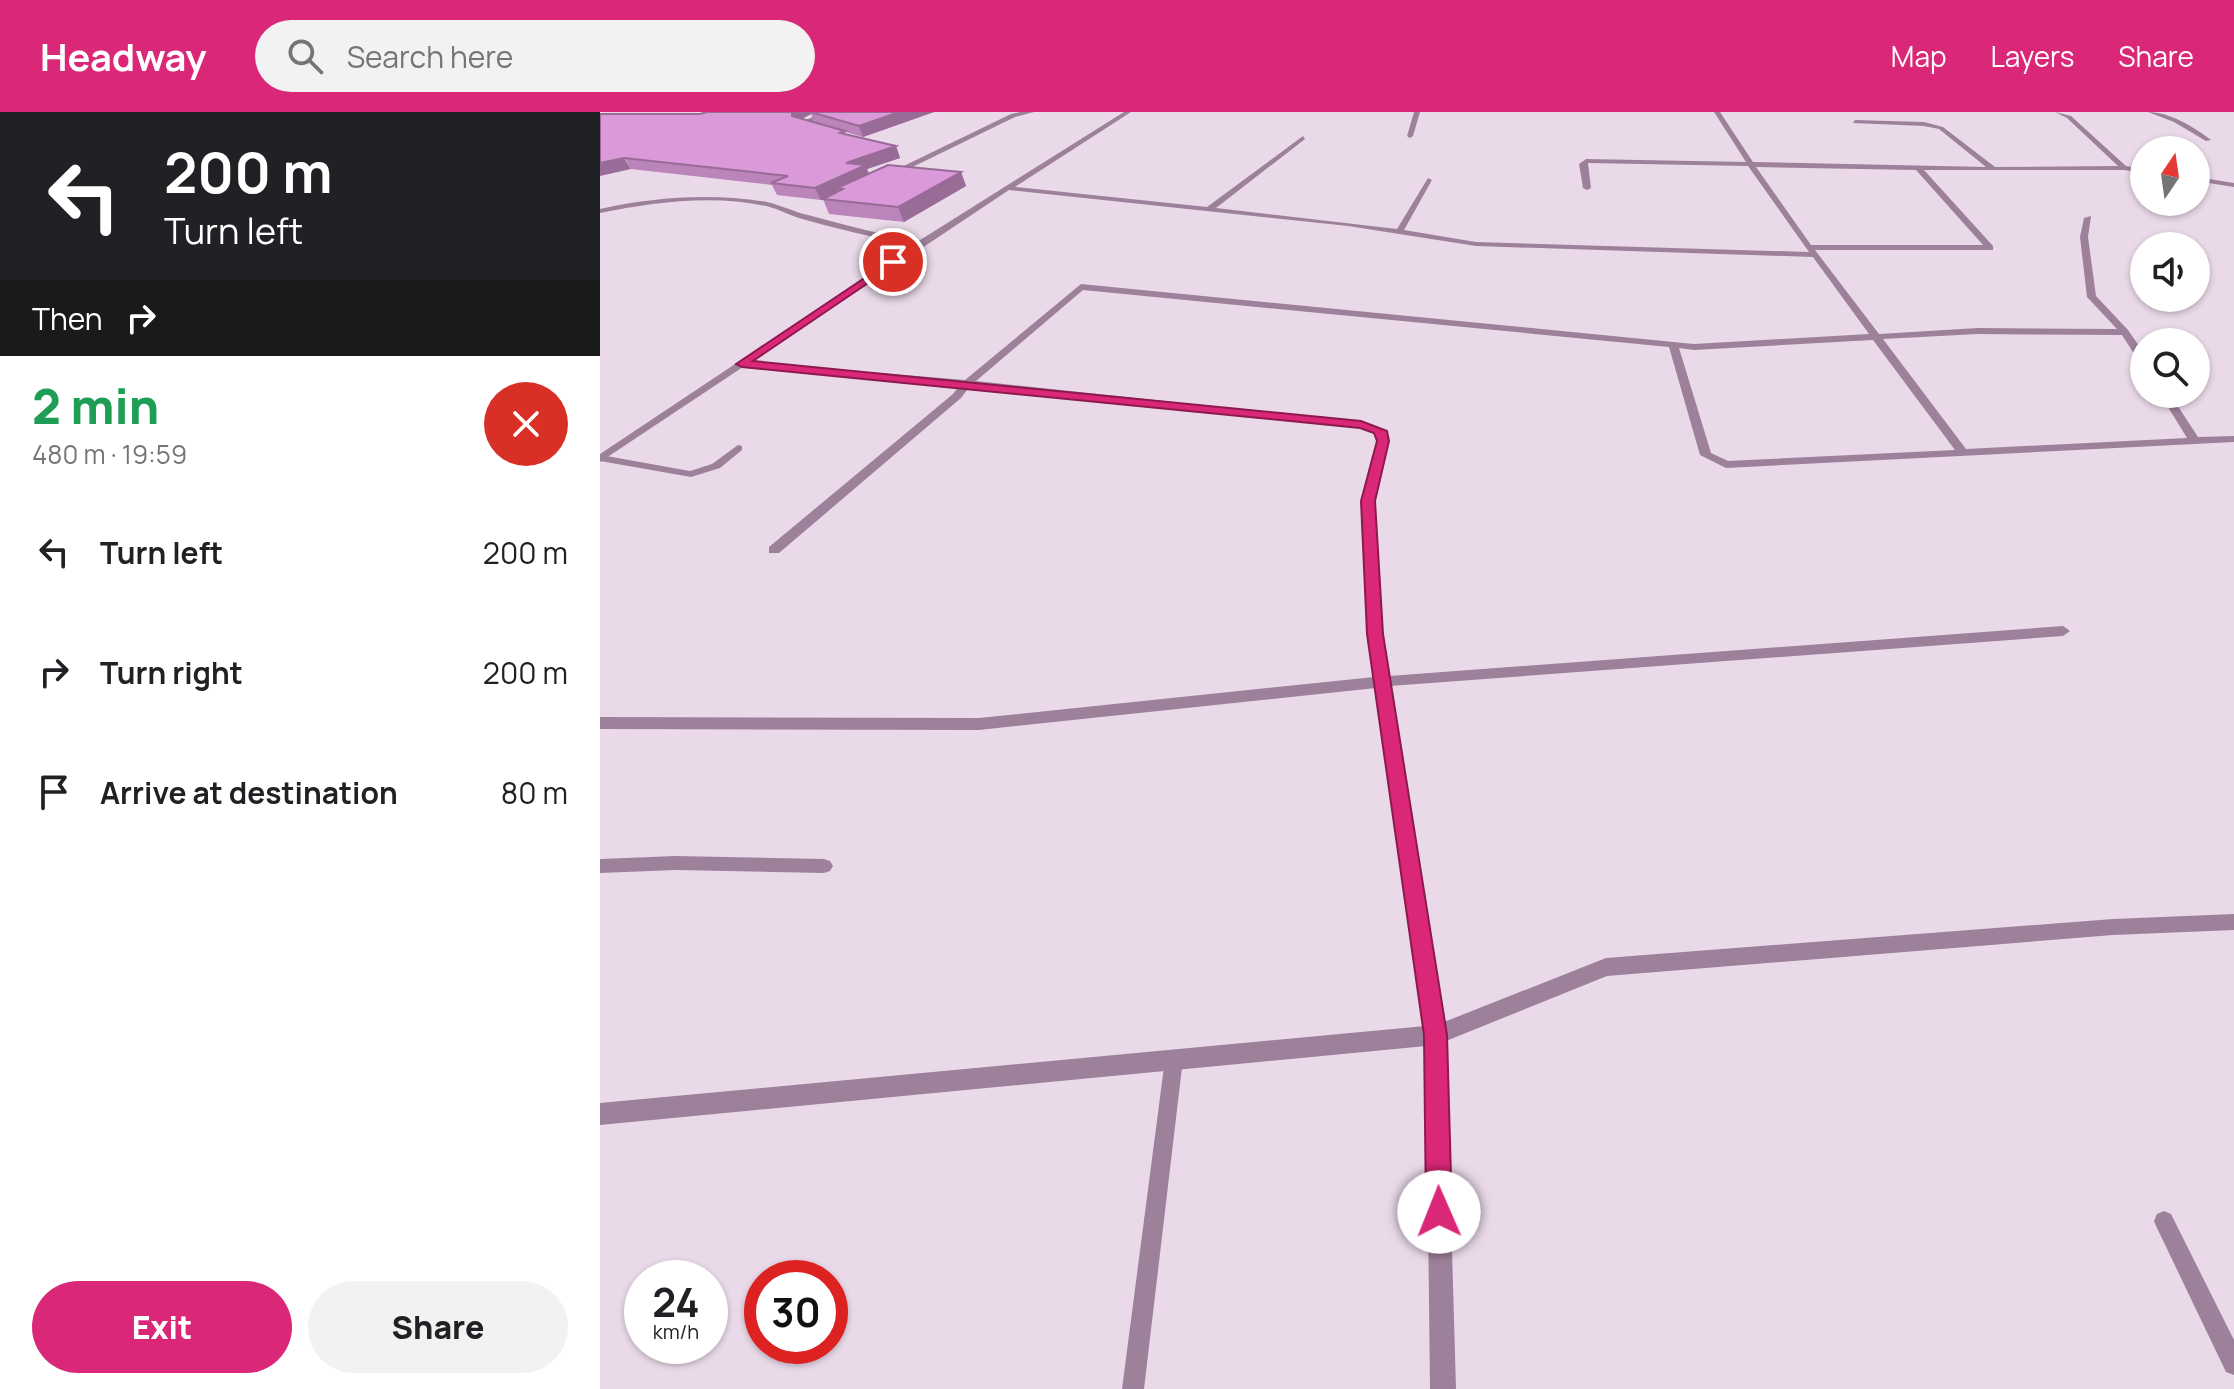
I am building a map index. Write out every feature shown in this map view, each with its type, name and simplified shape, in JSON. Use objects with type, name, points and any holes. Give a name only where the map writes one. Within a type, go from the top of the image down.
[{"type":"street","points":[[820,130],[801,124],[828,112]]},
{"type":"street","points":[[883,177],[1013,115],[1031,112]]},
{"type":"street","points":[[601,458],[918,245],[1128,112]]},
{"type":"street","points":[[1410,136],[1417,112]]},
{"type":"street","points":[[1717,112],[1813,251],[1963,453]]},
{"type":"street","points":[[2058,112],[2069,117],[2124,168]]},
{"type":"street","points":[[2151,112],[2176,121],[2201,136]]},
{"type":"street","points":[[1855,122],[1924,124],[1941,128],[1993,169]]},
{"type":"street","points":[[1209,209],[1303,138]]},
{"type":"street","points":[[907,155],[921,159]]},
{"type":"street","points":[[1587,188],[1583,164],[1586,161],[2130,169]]},
{"type":"street","points":[[1007,188],[1400,231],[1476,244],[1813,251],[1990,248],[1918,168]]},
{"type":"street","points":[[1400,231],[1428,180]]},
{"type":"street","points":[[2210,181],[2234,185]]},
{"type":"street","points":[[600,211],[629,204],[680,200],[742,201],[775,206],[802,216],[918,245]]},
{"type":"street","points":[[802,216],[812,211]]},
{"type":"street","points":[[2088,218],[2084,237],[2092,297],[2130,340]]},
{"type":"street","points":[[774,550],[957,396],[967,383],[1075,290],[1092,286],[1709,347],[1978,331],[2125,332]]},
{"type":"street","points":[[1673,345],[1706,455],[1726,465],[2234,439]]},
{"type":"street","points":[[742,364],[967,383],[1361,425],[1380,431],[1383,441],[1368,501],[1380,682],[1436,1035],[1443,1389]]},
{"type":"street","points":[[2174,408],[2195,441]]},
{"type":"street","points":[[600,723],[979,724],[1380,682],[2063,631]]},
{"type":"street","points":[[600,866],[676,863],[824,866]]},
{"type":"street","points":[[600,1114],[1436,1035],[1606,967],[2113,927],[2234,922]]},
{"type":"lane","points":[[601,458],[691,474],[716,466],[738,448]]},
{"type":"lane","points":[[1133,1389],[1174,1059]]},
{"type":"lane","points":[[2164,1221],[2234,1364]]},
{"type":"building","points":[[792,112],[792,116],[845,131],[840,133],[896,146],[846,163],[866,165],[815,188],[771,183],[788,176],[624,158],[600,163],[600,114]]},
{"type":"building","points":[[811,112],[899,112],[859,126]]},
{"type":"building","points":[[888,165],[961,172],[898,207],[823,199],[843,189],[837,188]]},
{"type":"route","points":[[893,262],[742,364],[1228,410],[1361,425],[1380,431],[1383,441],[1368,501],[1375,634],[1436,1035],[1439,1212]]}]
